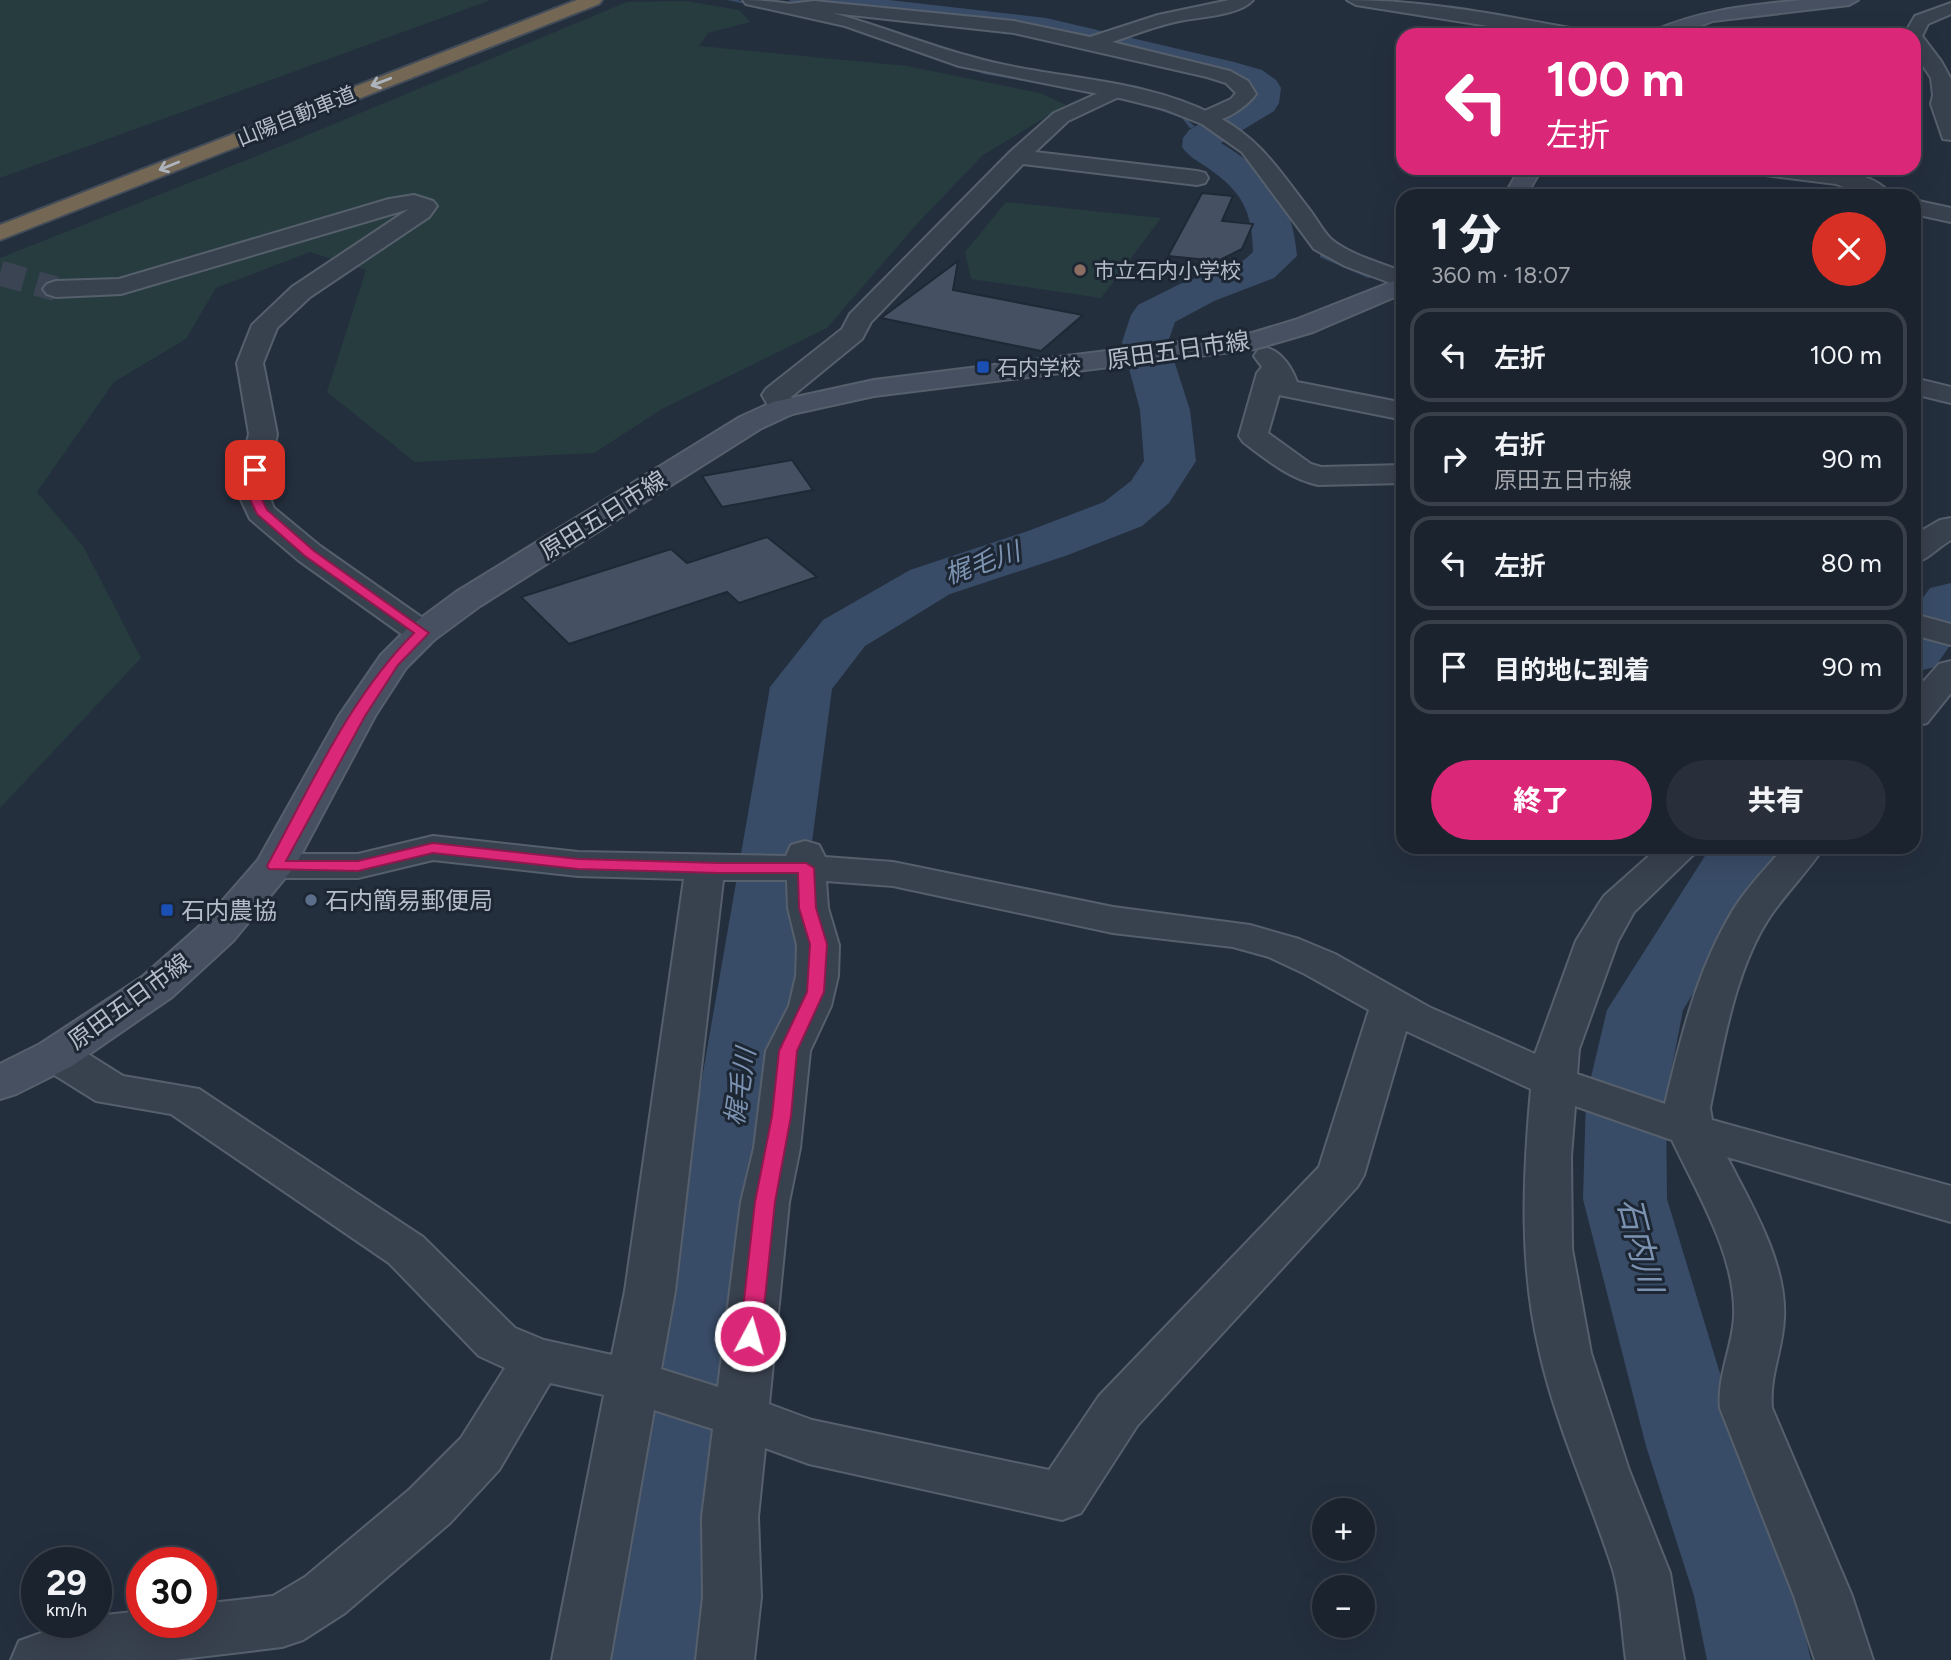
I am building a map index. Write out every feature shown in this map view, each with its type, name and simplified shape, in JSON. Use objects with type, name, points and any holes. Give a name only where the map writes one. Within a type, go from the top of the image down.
[{"type":"highway","name":"山陽自動車道","points":[[134,159],[555,0]]},
{"type":"highway","name":"山陽自動車道","points":[[0,233],[593,0]]},
{"type":"main road","points":[[1676,28],[1711,16],[1795,2],[1849,0]]},
{"type":"main road","name":"原田五日市線","points":[[0,1083],[57,1055],[157,987],[218,932],[275,866],[357,716],[393,662],[422,633],[468,599],[750,423],[783,408],[874,388],[1255,341],[1304,326],[1396,286]]},
{"type":"street","points":[[752,0],[850,22],[966,62],[1116,91],[1171,105],[1214,123],[1259,157],[1323,244],[1396,279]]},
{"type":"street","points":[[795,8],[847,4],[1014,27],[1114,32],[1221,9],[1244,0]]},
{"type":"street","points":[[1356,0],[1538,28]]},
{"type":"street","points":[[1935,0],[1951,6]]},
{"type":"street","points":[[1914,28],[1919,22],[1951,6]]},
{"type":"street","points":[[1114,32],[1224,75],[1244,89],[1246,94],[1214,123]]},
{"type":"street","points":[[1921,45],[1932,58],[1940,74],[1947,100],[1941,104],[1951,134]]},
{"type":"street","points":[[783,408],[776,395],[853,333],[859,319],[1018,157],[1061,117],[1116,91]]},
{"type":"street","points":[[1018,157],[1197,178]]},
{"type":"street","points":[[1818,175],[1848,179],[1872,189]]},
{"type":"street","points":[[56,289],[121,286],[397,204],[414,202],[425,205],[421,212],[301,292],[265,325],[250,363],[263,434],[251,489],[261,512],[309,553],[422,633]]},
{"type":"street","points":[[1921,209],[1951,215]]},
{"type":"street","points":[[1255,341],[1280,373],[1284,388],[1396,410]]},
{"type":"street","points":[[1280,373],[1271,373],[1253,436],[1301,470],[1318,476],[1396,474]]},
{"type":"street","points":[[1921,388],[1951,395]]},
{"type":"street","points":[[1921,546],[1951,527]]},
{"type":"street","points":[[1921,626],[1951,635]]},
{"type":"street","points":[[1921,707],[1951,671]]},
{"type":"street","points":[[275,866],[358,866],[433,848],[578,864],[712,868],[803,863],[893,874],[1113,920],[1236,934],[1284,948],[1320,964],[1392,1005],[1558,1083],[1684,1127],[1951,1204]]},
{"type":"street","points":[[1655,1660],[1644,1580],[1602,1470],[1565,1353],[1548,1249],[1548,1156],[1558,1083],[1558,1045],[1606,922],[1618,905],[1674,854]]},
{"type":"street","points":[[1799,854],[1752,912],[1724,969],[1706,1021],[1688,1092],[1684,1127],[1743,1236],[1758,1298],[1759,1319],[1744,1388],[1746,1408],[1834,1620],[1844,1660]]},
{"type":"street","points":[[725,1660],[732,1597],[730,1517],[737,1414],[765,1202],[778,1148],[788,1051],[815,992],[818,944],[808,908],[803,863]]},
{"type":"street","points":[[581,1660],[637,1383],[712,868]]},
{"type":"street","points":[[57,1055],[112,1090],[183,1100],[406,1250],[497,1342],[537,1360],[581,1367],[637,1383],[737,1414],[809,1442],[1062,1496],[1118,1410],[1340,1175],[1392,1005]]},
{"type":"street","points":[[40,1660],[91,1643],[282,1621],[325,1595],[430,1506],[480,1454],[537,1360]]},
{"type":"green space","points":[[0,0],[491,0],[0,178]]},
{"type":"green space","points":[[685,1],[739,10],[750,22],[708,33],[699,46],[907,66],[1040,93],[1066,105],[983,155],[916,225],[827,328],[662,409],[594,453],[415,462],[327,392],[366,270],[310,252],[216,288],[186,339],[114,382],[37,492],[83,546],[141,658],[0,808],[0,258],[274,149],[627,2]]},
{"type":"green space","points":[[1006,202],[1161,218],[1101,298],[971,279],[965,252]]},
{"type":"building","points":[[1202,193],[1233,196],[1222,221],[1253,224],[1242,249],[1218,261],[1168,256]]},
{"type":"building","points":[[958,261],[953,290],[1083,315],[1041,351],[881,318]]},
{"type":"building","points":[[792,460],[813,490],[722,507],[702,476]]},
{"type":"building","points":[[767,537],[817,577],[739,603],[727,592],[569,644],[521,597],[671,549],[687,563]]},
{"type":"waterway","points":[[729,0],[757,5]]},
{"type":"waterway","name":"梶毛川","points":[[653,1660],[801,687],[844,633],[930,582],[1048,543],[1123,514],[1150,492],[1170,461],[1165,410],[1145,342],[1154,315],[1198,292],[1259,269],[1275,256],[1274,235],[1265,202],[1246,178],[1201,147],[1202,138],[1261,103],[1263,88],[1249,78],[1222,69],[1046,28],[805,0]]},
{"type":"waterway","points":[[907,48],[984,72],[1057,85]]},
{"type":"waterway","points":[[1146,104],[1187,118],[1184,119],[1192,127]]},
{"type":"waterway","points":[[1322,256],[1370,277]]},
{"type":"waterway","name":"石内川","points":[[1921,644],[1951,600]]},
{"type":"waterway","name":"石内川","points":[[1742,854],[1645,1010],[1626,1098],[1625,1199],[1694,1446],[1745,1596],[1759,1660]]},
{"type":"tunnel","points":[[0,273],[56,289]]},
{"type":"place","name":"市立石内小学校","points":[[1080,270]]},
{"type":"place","name":"石内学校","points":[[983,367]]},
{"type":"place","name":"石内簡易郵便局","points":[[311,900]]},
{"type":"place","name":"石内農協","points":[[167,910]]},
{"type":"route","points":[[255,470],[251,489],[261,512],[309,553],[422,633],[393,662],[357,716],[275,866],[358,866],[433,848],[578,864],[806,868],[808,908],[818,944],[817,976],[815,992],[793,1035],[785,1066],[778,1148],[765,1202],[750,1336]]}]
